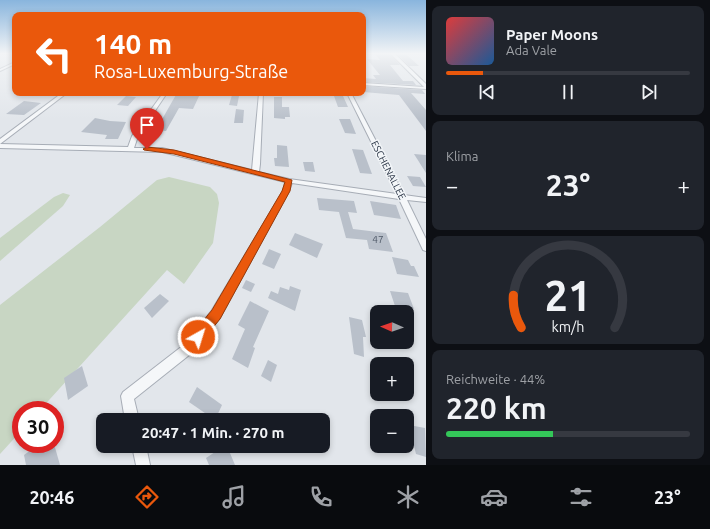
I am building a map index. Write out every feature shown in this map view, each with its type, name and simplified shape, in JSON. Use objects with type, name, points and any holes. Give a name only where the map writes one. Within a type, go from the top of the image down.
[{"type":"street","points":[[415,76],[426,87]]},
{"type":"street","points":[[366,84],[426,87]]},
{"type":"street","points":[[0,142],[61,96]]},
{"type":"street","points":[[131,148],[135,136],[163,96]]},
{"type":"street","points":[[254,173],[257,164],[261,96]]},
{"type":"street","name":"ESCHENALLEE","points":[[351,96],[402,196],[426,248]]},
{"type":"street","points":[[0,146],[131,148],[174,152],[254,173],[289,180],[426,200]]},
{"type":"street","points":[[130,413],[126,396],[154,377],[189,348],[216,314],[286,191],[289,180]]},
{"type":"street","points":[[140,453],[143,465]]},
{"type":"green space","points":[[169,177],[210,187],[217,194],[219,203],[213,243],[184,284],[167,270],[48,401],[12,401],[12,441],[0,454],[0,305],[100,227],[157,180]]},
{"type":"green space","points":[[63,193],[70,195],[63,206],[0,261],[0,238],[54,197]]},
{"type":"building","points":[[374,76],[399,76],[403,81],[413,81],[416,85],[366,82],[366,78],[376,79]]},
{"type":"building","points":[[366,86],[422,90],[425,94],[411,93],[426,110],[426,131],[399,95],[366,92]]},
{"type":"building","points":[[126,96],[136,97],[128,106],[117,105]]},
{"type":"building","points":[[175,96],[199,96],[193,109],[179,108],[166,131],[156,130]]},
{"type":"building","points":[[232,96],[239,96],[237,106],[229,105]]},
{"type":"building","points":[[334,96],[343,96],[348,107],[338,107]]},
{"type":"building","points":[[274,97],[282,97],[282,107],[289,107],[290,117],[285,117],[285,119],[274,118]]},
{"type":"building","points":[[24,101],[41,103],[24,115],[6,114]]},
{"type":"building","points":[[236,109],[244,110],[243,123],[234,123]]},
{"type":"building","points":[[95,118],[126,122],[118,139],[105,139],[107,135],[81,132]]},
{"type":"building","points":[[339,119],[350,119],[356,134],[345,133]]},
{"type":"building","points":[[277,145],[287,146],[289,167],[275,166],[274,158],[277,158]]},
{"type":"building","points":[[352,149],[363,150],[372,174],[360,173]]},
{"type":"building","points":[[414,154],[426,155],[426,173]]},
{"type":"building","points":[[303,162],[313,162],[315,172],[305,171]]},
{"type":"building","points":[[407,176],[420,177],[426,187],[413,186]]},
{"type":"building","points":[[317,198],[354,201],[357,213],[348,212],[353,229],[386,233],[393,252],[369,249],[367,240],[346,238],[339,212],[319,210]]},
{"type":"building","points":[[370,201],[396,205],[401,219],[374,215]]},
{"type":"building","points":[[295,233],[323,244],[317,258],[289,245]]},
{"type":"building","points":[[269,249],[281,254],[274,269],[262,264]]},
{"type":"building","points":[[392,257],[408,260],[411,266],[414,266],[419,277],[397,274]]},
{"type":"building","points":[[246,280],[255,284],[251,292],[242,288]]},
{"type":"building","points":[[290,286],[301,290],[295,311],[268,298],[271,291],[278,294],[280,287],[289,290]]},
{"type":"building","points":[[390,291],[408,293],[412,305],[395,305]]},
{"type":"building","points":[[160,294],[169,301],[152,318],[144,308]]},
{"type":"building","points":[[250,301],[269,311],[253,347],[255,348],[248,368],[232,359],[245,329],[238,325]]},
{"type":"building","points":[[349,317],[362,320],[366,337],[363,337],[364,357],[354,354]]},
{"type":"building","points":[[268,360],[277,365],[271,382],[261,376]]},
{"type":"building","points":[[82,366],[88,386],[68,400],[64,378]]},
{"type":"building","points":[[197,387],[222,405],[218,413],[205,413],[189,402]]},
{"type":"building","points":[[414,426],[425,428],[426,457],[416,454],[414,446]]},
{"type":"building","points":[[27,453],[57,453],[60,465],[26,465],[24,455]]},
{"type":"building","points":[[214,453],[230,453],[235,465],[209,465],[206,458]]},
{"type":"route","points":[[147,149],[174,152],[289,180],[286,191],[216,314],[198,337]]}]
